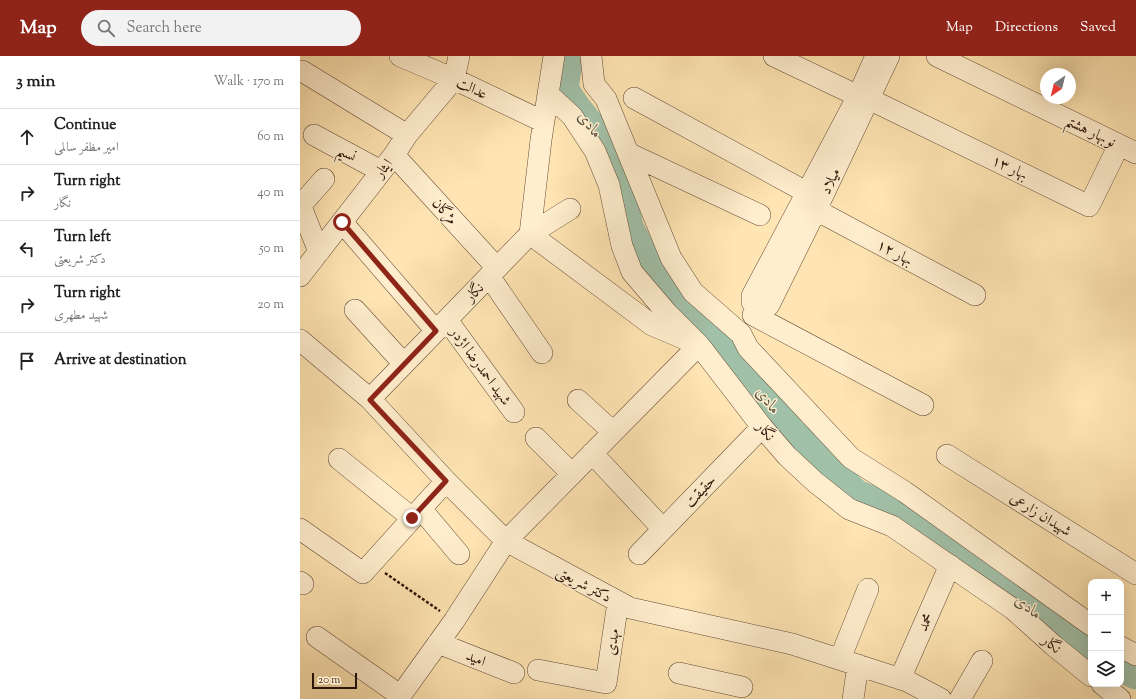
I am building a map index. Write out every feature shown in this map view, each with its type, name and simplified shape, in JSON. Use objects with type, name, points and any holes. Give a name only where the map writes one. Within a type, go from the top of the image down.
[{"type":"street","name":"عدالت","points":[[400,56],[454,79],[544,122]]},
{"type":"street","name":"ایثار","points":[[300,276],[407,135],[454,79],[459,56]]},
{"type":"street","points":[[317,637],[400,698],[454,621],[506,541],[699,345],[652,325],[530,234],[554,56]]},
{"type":"street","points":[[591,56],[594,84],[606,99],[671,258],[693,292],[741,334],[748,348],[851,458],[905,492],[1088,623]]},
{"type":"street","points":[[774,56],[863,97]]},
{"type":"street","name":"میلاد","points":[[863,97],[876,56]]},
{"type":"street","name":"میلاد","points":[[741,334],[758,306],[863,97],[889,56]]},
{"type":"street","name":"نوبهار هشتم","points":[[937,56],[1128,149]]},
{"type":"street","points":[[302,71],[407,135]]},
{"type":"street","name":"نگار","points":[[548,94],[572,116],[595,151],[609,185],[622,246],[632,272],[666,314],[699,345],[762,427],[787,456],[815,482],[849,509],[892,526],[1013,609],[1052,645],[1088,674]]},
{"type":"street","name":"بهار ۱۳","points":[[863,97],[1089,206],[1128,149]]},
{"type":"street","name":"میلاد","points":[[634,98],[816,192]]},
{"type":"street","name":"نسیم","points":[[314,135],[381,171]]},
{"type":"street","points":[[628,153],[760,216]]},
{"type":"street","name":"مژگان","points":[[394,154],[493,272],[542,353]]},
{"type":"street","points":[[319,252],[300,205],[324,179]]},
{"type":"street","name":"بهار ۱۲","points":[[816,192],[975,295]]},
{"type":"street","name":"نگار","points":[[370,400],[530,234],[570,209]]},
{"type":"street","name":"شهید احمدرضا اژدر","points":[[342,222],[442,325],[514,412]]},
{"type":"street","points":[[758,306],[923,405]]},
{"type":"street","points":[[355,310],[404,364]]},
{"type":"street","name":"دکتر شریعتی","points":[[300,340],[370,400],[446,481],[506,541],[630,608],[792,644],[907,681],[941,699]]},
{"type":"street","points":[[578,400],[613,432]]},
{"type":"street","name":"حقیقت","points":[[639,554],[762,427]]},
{"type":"street","points":[[536,438],[572,474]]},
{"type":"street","points":[[592,453],[663,529]]},
{"type":"street","name":"شهیدان زارعی","points":[[946,455],[1136,574]]},
{"type":"street","points":[[339,460],[416,514],[459,554]]},
{"type":"street","points":[[300,529],[363,573],[446,481]]},
{"type":"street","name":"محمد","points":[[900,679],[950,565]]},
{"type":"street","points":[[853,699],[849,662],[868,589]]},
{"type":"street","name":"مهدی","points":[[538,670],[606,683],[618,602]]},
{"type":"street","name":"امید","points":[[438,643],[514,673]]},
{"type":"street","points":[[1124,649],[1136,655]]},
{"type":"street","points":[[960,699],[982,661]]},
{"type":"street","points":[[679,673],[736,690]]},
{"type":"street","points":[[1106,687],[1120,699]]},
{"type":"path","points":[[371,564],[454,621]]},
{"type":"waterway","name":"مادی","points":[[570,56],[565,89],[606,143],[619,171],[630,227],[659,280],[699,325],[729,350],[792,431],[857,493],[905,512],[948,539],[1034,610],[1088,649]]},
{"type":"waterway","name":"مادی","points":[[1124,670],[1136,676]]},
{"type":"route","points":[[342,222],[436,331],[370,400],[446,481],[412,518]]}]
